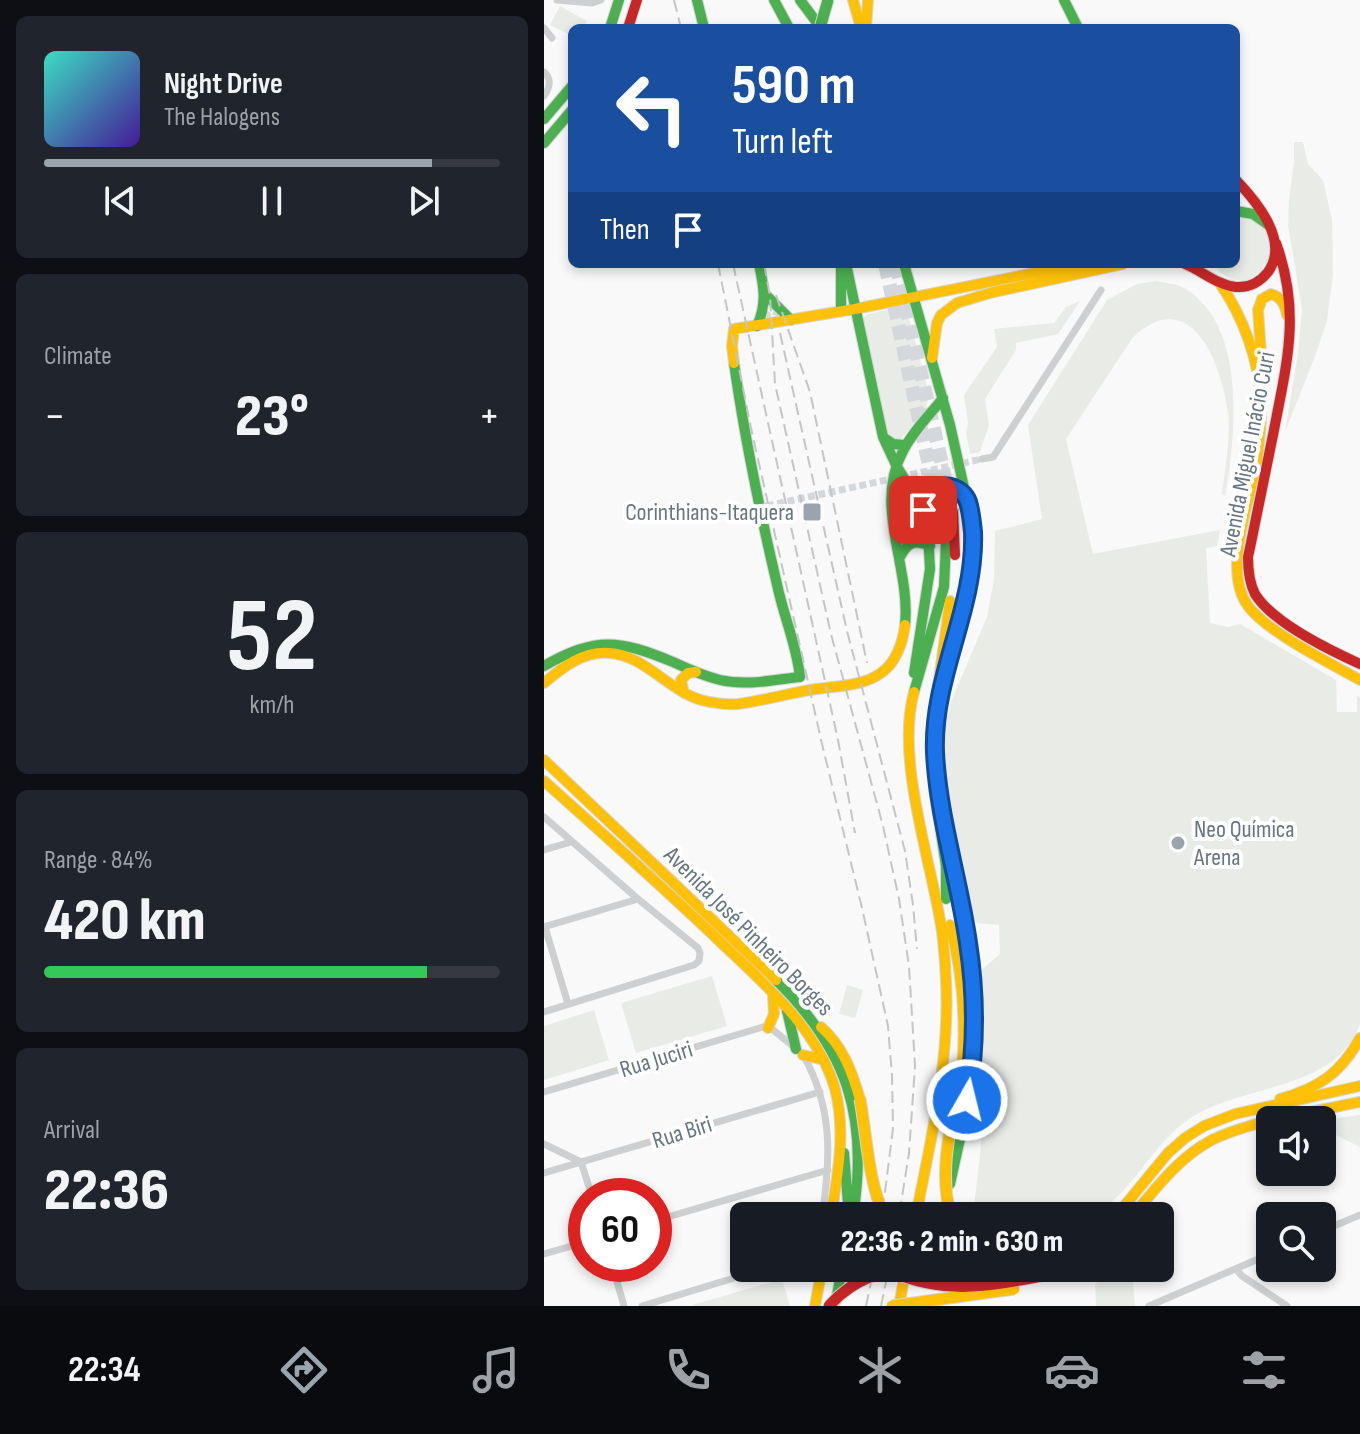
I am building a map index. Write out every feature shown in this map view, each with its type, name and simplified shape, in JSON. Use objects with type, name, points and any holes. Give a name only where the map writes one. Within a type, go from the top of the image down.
[{"type":"main road","points":[[611,24],[619,0]]},
{"type":"main road","points":[[629,24],[637,0]]},
{"type":"main road","points":[[697,0],[703,24]]},
{"type":"main road","points":[[774,0],[787,24]]},
{"type":"main road","points":[[800,0],[817,24]]},
{"type":"main road","points":[[812,0],[829,24]]},
{"type":"main road","points":[[821,24],[828,0]]},
{"type":"main road","points":[[853,0],[862,24]]},
{"type":"main road","points":[[864,24],[868,0]]},
{"type":"main road","points":[[1064,0],[1076,24]]},
{"type":"main road","points":[[546,112],[568,90]]},
{"type":"main road","points":[[544,143],[568,115]]},
{"type":"main road","name":"Avenida Miguel Inácio Curi","points":[[1240,184],[1260,207],[1285,265],[1291,317],[1290,349],[1247,572],[1255,592],[1267,607],[1298,630],[1360,664]]},
{"type":"main road","points":[[1240,211],[1259,217],[1268,225]]},
{"type":"main road","points":[[1193,268],[1229,286],[1250,286],[1260,281],[1273,265],[1276,243]]},
{"type":"main road","points":[[757,326],[767,296],[760,268]]},
{"type":"main road","points":[[841,311],[843,268]]},
{"type":"main road","points":[[844,268],[883,437],[915,496],[930,546],[929,583],[910,706],[909,741],[913,787],[941,923],[947,1001],[942,1078],[919,1202]]},
{"type":"main road","points":[[905,268],[943,398],[973,528],[970,578],[938,709]]},
{"type":"main road","points":[[544,666],[587,645],[615,644],[632,646],[723,681],[753,683],[800,677],[744,431],[732,346],[734,329],[855,309],[1059,268]]},
{"type":"main road","points":[[932,360],[937,323],[941,315],[957,303],[1105,268]]},
{"type":"main road","name":"Avenida Miguel Inácio Curi","points":[[1207,268],[1233,302],[1246,332],[1261,402],[1258,454],[1236,565],[1245,602],[1273,629],[1360,680]]},
{"type":"main road","points":[[1261,402],[1263,366],[1258,310],[1266,295],[1276,295],[1284,303],[1290,349]]},
{"type":"main road","points":[[767,296],[791,320]]},
{"type":"main road","points":[[544,683],[580,657],[600,653],[613,653],[638,661],[684,693],[720,704],[737,704],[851,684],[881,673],[894,659],[905,636],[907,613],[894,522],[892,489],[896,465],[904,445],[943,398]]},
{"type":"main road","points":[[883,437],[893,444],[904,445]]},
{"type":"main road","points":[[923,518],[926,499],[937,487],[954,488],[968,500]]},
{"type":"main road","points":[[910,706],[944,587],[946,542],[939,511]]},
{"type":"main road","points":[[946,899],[946,866],[934,787],[938,687],[955,564],[953,512]]},
{"type":"main road","points":[[900,557],[904,547],[912,541],[930,546]]},
{"type":"main road","points":[[928,1202],[949,1090],[955,1001],[950,925],[919,783],[917,749],[922,699],[950,601]]},
{"type":"main road","points":[[684,693],[683,677],[696,672]]},
{"type":"main road","points":[[720,704],[729,694],[723,681]]},
{"type":"main road","points":[[935,753],[945,824],[968,941],[973,1005],[970,1081],[948,1202]]},
{"type":"main road","name":"Avenida José Pinheiro Borges","points":[[544,760],[814,1021],[838,1064],[851,1102],[858,1157],[855,1202]]},
{"type":"main road","name":"Avenida José Pinheiro Borges","points":[[544,781],[710,933],[787,1010],[813,1041],[830,1073],[841,1124],[833,1202]]},
{"type":"main road","points":[[946,1202],[945,1178],[964,1053],[963,988],[950,925]]},
{"type":"main road","points":[[768,1028],[774,1014],[773,996]]},
{"type":"main road","points":[[787,1010],[800,1052],[824,1060]]},
{"type":"main road","points":[[814,1021],[829,1033],[855,1080],[879,1202]]},
{"type":"main road","points":[[1304,1094],[1332,1077],[1360,1038]]},
{"type":"main road","points":[[1129,1202],[1161,1161],[1189,1136],[1224,1117],[1304,1094],[1360,1086]]},
{"type":"main road","points":[[1335,1106],[1360,1102]]},
{"type":"main road","points":[[1145,1202],[1173,1169],[1202,1146],[1256,1125]]},
{"type":"main road","points":[[841,1145],[849,1202]]},
{"type":"main road","points":[[1125,1202],[1141,1189]]},
{"type":"main road","points":[[815,1306],[819,1282]]},
{"type":"main road","points":[[832,1306],[838,1282]]},
{"type":"main road","points":[[832,1306],[856,1282]]},
{"type":"main road","points":[[899,1306],[903,1282]]},
{"type":"main road","points":[[907,1306],[912,1282]]},
{"type":"main road","points":[[923,1282],[955,1286],[1010,1282]]},
{"type":"main road","points":[[920,1306],[928,1282]]},
{"type":"main road","points":[[892,1306],[990,1294],[1028,1282]]},
{"type":"street","points":[[557,0],[592,3],[601,0]]},
{"type":"street","points":[[544,28],[552,38]]},
{"type":"street","points":[[544,72],[550,80],[544,96]]},
{"type":"street","points":[[982,459],[993,457],[1101,290]]},
{"type":"street","points":[[544,817],[698,948],[700,953],[699,961],[694,965],[544,1012]]},
{"type":"street","points":[[544,850],[571,842]]},
{"type":"street","points":[[568,1004],[544,927],[638,899]]},
{"type":"street","points":[[768,1028],[800,1052],[814,1074],[820,1092],[827,1129],[828,1170],[824,1202]]},
{"type":"street","name":"Rua Juciri","points":[[544,1092],[745,1032],[768,1028]]},
{"type":"street","name":"Rua Biri","points":[[544,1173],[820,1092]]},
{"type":"street","points":[[544,1144],[581,1162],[586,1178]]},
{"type":"street","points":[[672,1216],[828,1170]]},
{"type":"street","points":[[1336,1225],[1360,1215]]},
{"type":"street","points":[[544,1254],[568,1247]]},
{"type":"street","points":[[1149,1306],[1256,1260]]},
{"type":"street","points":[[1236,1269],[1287,1306]]},
{"type":"street","points":[[642,1306],[730,1279]]},
{"type":"street","points":[[617,1282],[624,1306]]},
{"type":"shaded area","points":[[560,6],[587,21],[585,24],[568,24],[568,34],[550,25]]},
{"type":"shaded area","points":[[1294,142],[1303,142],[1308,164],[1323,180],[1332,220],[1333,274],[1327,321],[1285,432],[1302,310],[1288,225]]},
{"type":"shaded area","points":[[1240,218],[1257,221],[1268,232],[1271,247],[1267,262],[1257,274],[1244,280],[1229,278],[1218,268],[1240,268]]},
{"type":"shaded area","name":"Neo Química Arena","points":[[1156,281],[1180,286],[1202,302],[1217,325],[1227,351],[1234,412],[1225,496],[1222,494],[1229,423],[1219,373],[1200,337],[1187,325],[1172,319],[1154,323],[1133,337],[1066,439],[1093,554],[1220,530],[1217,546],[1206,548],[1210,623],[1228,627],[1240,624],[1336,680],[1337,712],[1357,712],[1357,696],[1360,697],[1360,1024],[1348,1045],[1332,1061],[1312,1073],[1220,1104],[1187,1120],[1111,1202],[975,1202],[983,1113],[977,1086],[979,972],[1000,954],[999,925],[977,923],[966,910],[947,814],[943,732],[951,702],[987,617],[994,579],[995,531],[1042,519],[1028,425],[1107,300],[1137,284]]},
{"type":"shaded area","points":[[1080,301],[1058,334],[1016,343],[1016,350],[985,399],[989,425],[980,452],[970,454],[964,395],[997,347],[994,329],[1054,323],[1066,307]]},
{"type":"shaded area","points":[[904,308],[908,314],[929,394],[926,409],[901,439],[895,439],[887,435],[863,318]]},
{"type":"shaded area","points":[[712,976],[727,1026],[636,1053],[621,1003]]},
{"type":"shaded area","points":[[847,985],[863,990],[855,1018],[839,1014]]},
{"type":"shaded area","points":[[594,1010],[609,1060],[544,1080],[544,1026]]},
{"type":"shaded area","points":[[1360,1115],[1360,1147],[1336,1135],[1336,1118]]},
{"type":"shaded area","points":[[772,1282],[783,1282],[790,1306],[693,1306]]},
{"type":"shaded area","points":[[1133,1282],[1135,1306],[1096,1306],[1095,1284]]},
{"type":"tunnel","points":[[886,268],[939,511]]},
{"type":"tunnel","points":[[897,268],[953,512]]},
{"type":"tunnel","points":[[763,313],[768,318],[777,316],[779,310]]},
{"type":"tunnel","points":[[767,506],[982,459]]},
{"type":"railway","points":[[674,0],[680,24]]},
{"type":"railway","points":[[719,268],[751,428],[888,1026],[893,1128],[884,1202]]},
{"type":"railway","points":[[734,268],[838,740],[855,833]]},
{"type":"railway","points":[[765,268],[770,296],[775,384],[831,634],[883,826],[899,899],[909,966],[915,1066],[909,1153],[901,1202]]},
{"type":"railway","points":[[776,295],[810,392],[867,663]]},
{"type":"railway","points":[[780,333],[847,631],[905,851],[917,949]]},
{"type":"railway","points":[[866,1306],[871,1282]]},
{"type":"railway","points":[[881,1306],[886,1282]]},
{"type":"traffic: fast","points":[[611,24],[619,0]]},
{"type":"traffic: fast","points":[[697,0],[703,24]]},
{"type":"traffic: fast","points":[[774,0],[787,24]]},
{"type":"traffic: fast","points":[[800,0],[818,24]]},
{"type":"traffic: fast","points":[[821,24],[828,0]]},
{"type":"traffic: fast","points":[[1064,0],[1076,24]]},
{"type":"traffic: fast","points":[[544,119],[568,91]]},
{"type":"traffic: fast","points":[[544,143],[568,115]]},
{"type":"traffic: fast","points":[[1240,212],[1253,214],[1267,224]]},
{"type":"traffic: fast","points":[[757,326],[764,295],[760,268]]},
{"type":"traffic: fast","points":[[841,268],[841,311]]},
{"type":"traffic: fast","points":[[847,268],[883,437],[915,496],[928,532],[930,569],[914,673]]},
{"type":"traffic: fast","points":[[905,268],[950,425],[973,528],[970,578],[945,678]]},
{"type":"traffic: fast","points":[[767,296],[791,320]]},
{"type":"traffic: fast","points":[[544,666],[578,650],[608,644],[638,649],[730,682],[800,677],[760,507],[734,363]]},
{"type":"traffic: fast","points":[[905,625],[903,582],[892,516],[894,474],[911,438],[943,398]]},
{"type":"traffic: fast","points":[[884,438],[893,444],[904,445]]},
{"type":"traffic: fast","points":[[914,692],[944,587],[946,542],[939,511]]},
{"type":"traffic: fast","points":[[900,557],[912,543],[930,546]]},
{"type":"traffic: fast","points":[[935,753],[934,787],[946,866],[946,899]]},
{"type":"traffic: fast","points":[[950,849],[969,952],[974,1031],[964,1121],[950,1184]]},
{"type":"traffic: fast","points":[[776,980],[820,1032],[836,1059],[847,1087],[858,1147],[855,1202]]},
{"type":"traffic: fast","points":[[787,1011],[796,1049]]},
{"type":"traffic: fast","points":[[844,1153],[848,1202]]},
{"type":"traffic: fast","points":[[836,1301],[839,1282]]},
{"type":"traffic: slow","points":[[853,0],[860,24]]},
{"type":"traffic: slow","points":[[866,24],[868,0]]},
{"type":"traffic: slow","points":[[734,363],[734,329],[855,309],[1059,268]]},
{"type":"traffic: slow","points":[[932,358],[937,323],[941,315],[957,303],[1105,268]]},
{"type":"traffic: slow","points":[[1219,282],[1248,339],[1260,386],[1261,426],[1238,551],[1240,590],[1248,606],[1269,626],[1360,680]]},
{"type":"traffic: slow","points":[[1263,383],[1258,310],[1262,299],[1271,294],[1278,297],[1287,315]]},
{"type":"traffic: slow","points":[[938,709],[938,687],[950,601]]},
{"type":"traffic: slow","points":[[544,683],[582,657],[609,653],[634,660],[701,700],[724,704],[747,703],[873,678],[895,658],[905,625]]},
{"type":"traffic: slow","points":[[684,693],[681,680],[688,673],[696,672]]},
{"type":"traffic: slow","points":[[914,692],[909,718],[911,776],[941,928],[946,1011],[938,1099],[919,1202]]},
{"type":"traffic: slow","points":[[544,760],[776,980]]},
{"type":"traffic: slow","points":[[544,781],[670,894],[766,985],[800,1023],[826,1066],[838,1105],[840,1136],[833,1202]]},
{"type":"traffic: slow","points":[[950,925],[962,997],[962,1071]]},
{"type":"traffic: slow","points":[[768,1028],[774,1014],[773,996]]},
{"type":"traffic: slow","points":[[821,1027],[841,1051],[860,1099]]},
{"type":"traffic: slow","points":[[1280,1099],[1328,1078],[1345,1061],[1360,1038]]},
{"type":"traffic: slow","points":[[803,1055],[824,1060]]},
{"type":"traffic: slow","points":[[948,1202],[946,1162],[962,1071]]},
{"type":"traffic: slow","points":[[1128,1202],[1168,1153],[1204,1126],[1235,1114],[1360,1086]]},
{"type":"traffic: slow","points":[[860,1099],[871,1173],[879,1202]]},
{"type":"traffic: slow","points":[[1336,1107],[1360,1102]]},
{"type":"traffic: slow","points":[[1144,1202],[1198,1148],[1225,1134],[1256,1124]]},
{"type":"traffic: slow","points":[[815,1306],[819,1282]]},
{"type":"traffic: slow","points":[[899,1306],[903,1282]]},
{"type":"traffic: slow","points":[[892,1306],[1014,1289]]},
{"type":"traffic: jam","points":[[629,24],[637,0]]},
{"type":"traffic: jam","points":[[1192,268],[1216,281],[1236,287],[1254,284],[1268,272],[1274,260],[1273,235],[1261,211],[1240,184]]},
{"type":"traffic: jam","points":[[1276,243],[1288,292],[1289,337],[1248,557],[1250,580],[1263,605],[1288,625],[1360,664]]},
{"type":"traffic: jam","points":[[923,513],[928,495],[939,486],[953,488],[968,499]]},
{"type":"traffic: jam","points":[[953,512],[955,555]]},
{"type":"traffic: jam","points":[[936,761],[940,703]]},
{"type":"traffic: jam","points":[[829,1306],[860,1282]]},
{"type":"traffic: jam","points":[[924,1282],[948,1286],[1008,1282]]},
{"type":"place","name":"Corinthians-Itaquera","points":[[812,512]]},
{"type":"place","name":"Neo Química Arena","points":[[1178,843]]},
{"type":"route","points":[[923,510],[932,490],[944,486],[954,488],[968,500],[973,528],[970,578],[942,691],[935,743],[945,824],[971,964],[973,1053],[967,1100]]}]
